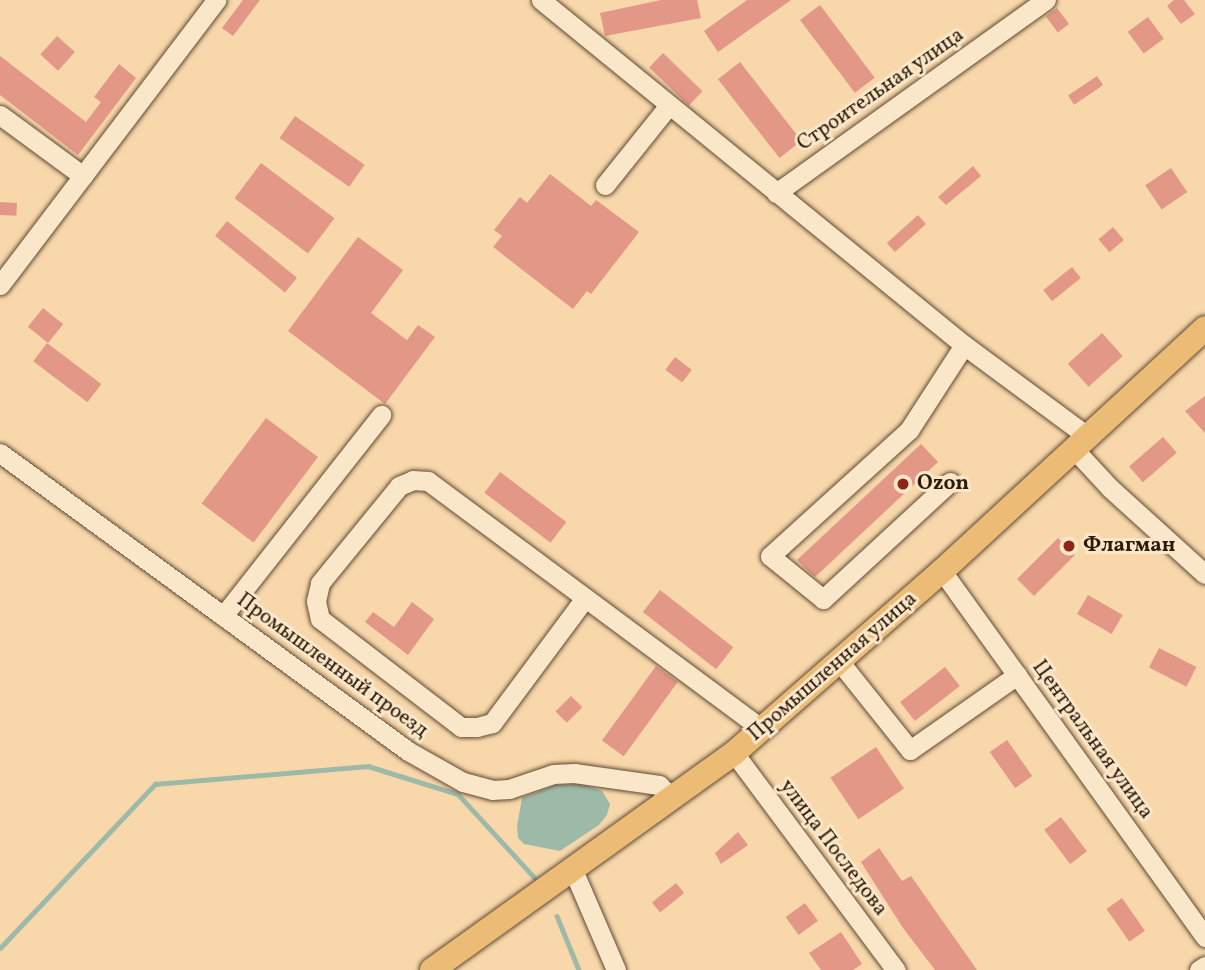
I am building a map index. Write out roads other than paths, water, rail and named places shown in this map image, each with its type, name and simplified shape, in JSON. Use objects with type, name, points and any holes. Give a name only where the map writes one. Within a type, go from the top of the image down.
[{"type":"main road","name":"Промышленная улица","points":[[432,970],[734,753],[942,571],[1205,328]]},
{"type":"street","points":[[0,285],[216,0]]},
{"type":"street","points":[[541,0],[1080,442],[1110,488],[1205,574]]},
{"type":"street","name":"Строительная улица","points":[[776,193],[1046,0]]},
{"type":"street","points":[[605,185],[669,105]]},
{"type":"street","points":[[0,116],[83,176]]},
{"type":"street","points":[[950,482],[823,599],[771,556],[909,430],[964,345]]},
{"type":"street","points":[[223,616],[381,415]]},
{"type":"street","name":"Промышленный проезд","points":[[0,453],[408,751],[463,782],[492,790],[509,789],[554,774],[574,773],[659,785],[672,798]]},
{"type":"street","points":[[585,598],[492,723],[477,727],[461,727],[320,619],[316,601],[320,583],[398,486],[413,480],[428,481],[762,729]]},
{"type":"street","name":"Центральная улица","points":[[942,571],[1205,937]]},
{"type":"street","points":[[839,661],[910,750],[1017,674]]},
{"type":"street","name":"улица Последова","points":[[734,753],[896,970]]},
{"type":"street","points":[[573,870],[616,970]]},
{"type":"street","points":[[1199,970],[1205,966]]},
{"type":"waterway","points":[[0,948],[155,784],[368,766],[458,794],[534,877]]},
{"type":"waterway","points":[[557,916],[579,970]]},
{"type":"place","name":"Ozon","points":[[903,484]]},
{"type":"place","name":"Флагман","points":[[1069,546]]}]
